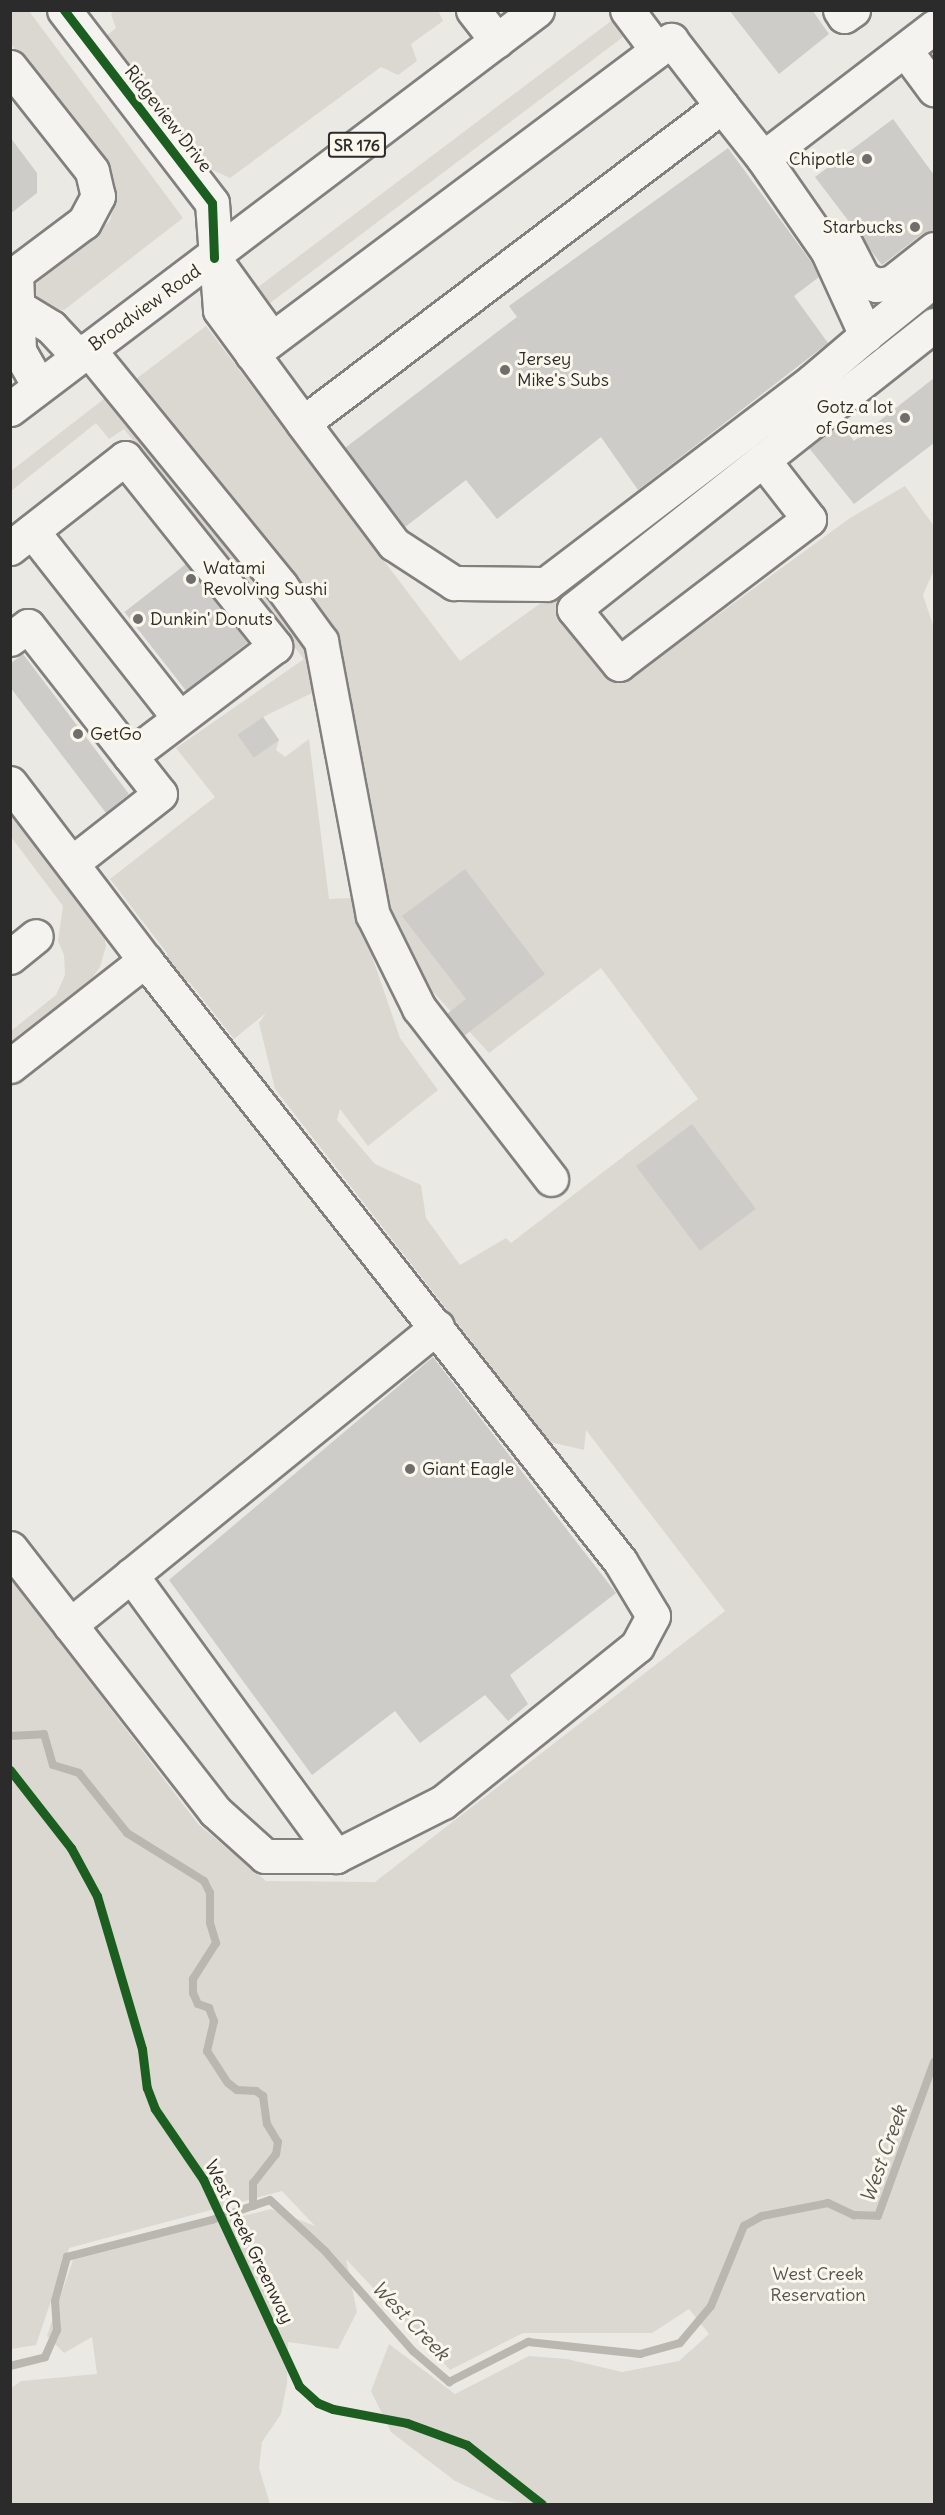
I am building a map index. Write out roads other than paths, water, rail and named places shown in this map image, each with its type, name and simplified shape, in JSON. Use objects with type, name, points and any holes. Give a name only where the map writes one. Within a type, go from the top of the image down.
[{"type":"main road","name":"Ridgeview Drive","points":[[64,10],[212,204],[214,258]]},
{"type":"main road","points":[[473,10],[497,41]]},
{"type":"main road","name":"Broadview Road","points":[[10,409],[214,258],[267,212],[537,10]]},
{"type":"main road","points":[[627,10],[657,50]]},
{"type":"main road","points":[[840,10],[844,16],[853,10]]},
{"type":"main road","points":[[771,152],[934,27]]},
{"type":"main road","points":[[262,346],[672,40],[722,106],[771,152],[852,253],[863,278],[876,285],[891,283],[934,249]]},
{"type":"main road","points":[[906,50],[934,89]]},
{"type":"main road","points":[[10,67],[92,171],[98,196],[84,222],[16,273],[13,304],[19,351],[39,386]]},
{"type":"main road","points":[[303,423],[722,106]]},
{"type":"main road","points":[[771,152],[827,250],[866,335]]},
{"type":"main road","points":[[214,258],[303,423],[394,544],[454,583],[546,584],[812,381],[934,280]]},
{"type":"main road","points":[[13,304],[51,327],[83,353],[281,586],[321,641],[373,915],[419,1008],[551,1179]]},
{"type":"main road","points":[[763,460],[810,519],[619,664],[574,609],[934,325]]},
{"type":"main road","points":[[130,756],[275,646],[125,458],[30,543],[184,714]]},
{"type":"main road","points":[[10,639],[28,626],[160,794],[72,863]]},
{"type":"main road","points":[[10,1548],[215,1811],[265,1856],[336,1856],[443,1802],[637,1646],[653,1616],[620,1561],[145,960],[11,783]]},
{"type":"main road","points":[[10,957],[36,936]]},
{"type":"main road","points":[[10,1066],[145,960]]},
{"type":"main road","points":[[70,1625],[436,1328]]},
{"type":"main road","points":[[137,1570],[228,1713],[336,1856]]},
{"type":"waterway","points":[[10,1736],[44,1734],[53,1765],[79,1773],[127,1833],[204,1881],[210,1893],[210,1923],[216,1943],[193,1979],[193,1993],[198,2004],[209,2008],[214,2021],[207,2051],[228,2083],[237,2090],[256,2091],[263,2096],[267,2124],[278,2142],[276,2154],[253,2183],[253,2206]]},
{"type":"waterway","name":"West Creek","points":[[10,2366],[45,2357],[57,2330],[55,2301],[67,2257],[212,2220],[270,2200],[325,2251],[413,2351],[449,2382],[528,2342],[640,2354],[680,2343],[711,2306],[744,2226],[762,2216],[828,2203],[854,2215],[878,2216],[934,2062]]},
{"type":"place","name":"Chipotle","points":[[867,159]]},
{"type":"place","name":"Starbucks","points":[[915,227]]},
{"type":"place","name":"Jersey Mike's Subs","points":[[505,370]]},
{"type":"place","name":"Gotz a lot of Games","points":[[905,418]]},
{"type":"place","name":"Watami Revolving Sushi","points":[[191,579]]},
{"type":"place","name":"Dunkin' Donuts","points":[[138,619]]},
{"type":"place","name":"GetGo","points":[[78,734]]},
{"type":"place","name":"Giant Eagle","points":[[410,1469]]},
{"type":"park label","name":"West Creek Reservation","points":[[818,2285]]}]
